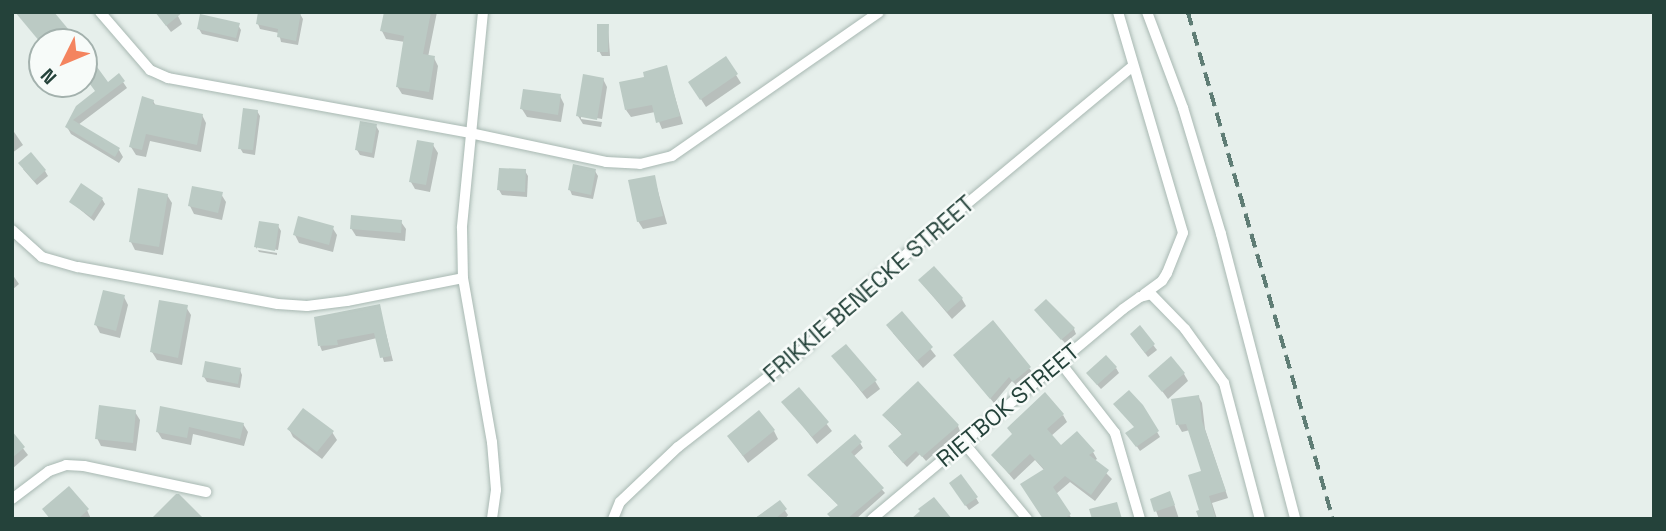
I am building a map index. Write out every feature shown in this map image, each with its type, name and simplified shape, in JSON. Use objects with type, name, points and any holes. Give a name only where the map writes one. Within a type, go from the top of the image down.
[{"type":"street","points":[[100,12],[140,59],[159,75],[189,84],[470,133],[606,162],[640,164],[672,156],[879,12]]},
{"type":"street","points":[[483,12],[462,228],[463,278],[492,442],[496,490],[492,519]]},
{"type":"street","name":"RIETBOK STREET","points":[[872,519],[1161,281],[1174,261],[1183,233],[1118,12]]},
{"type":"street","points":[[1147,12],[1183,108],[1217,222],[1295,519]]},
{"type":"street","name":"FRIKKIE BENECKE STREET","points":[[612,519],[620,502],[678,447],[809,345],[863,290],[1133,66]]},
{"type":"street","points":[[12,230],[42,257],[78,267],[278,304],[307,306],[347,301],[463,278]]},
{"type":"street","points":[[1144,295],[1155,296],[1162,302],[1224,383],[1260,519]]},
{"type":"street","points":[[1060,362],[1115,433],[1140,519]]},
{"type":"street","points":[[964,443],[1027,519]]},
{"type":"street","points":[[12,499],[48,471],[66,465],[84,466],[206,492]]},
{"type":"building","points":[[15,12],[54,12],[67,28],[28,28]]},
{"type":"building","points":[[155,12],[183,12],[166,26]]},
{"type":"building","points":[[258,12],[301,12],[296,41],[277,37],[278,29],[256,24]]},
{"type":"building","points":[[384,12],[431,12],[423,54],[435,56],[429,92],[396,87],[404,36],[380,31]]},
{"type":"building","points":[[200,14],[240,23],[236,38],[197,29]]},
{"type":"building","points":[[597,24],[609,24],[608,52],[597,52]]},
{"type":"building","points":[[726,56],[738,74],[700,100],[688,82]]},
{"type":"building","points":[[667,65],[680,116],[656,123],[652,105],[625,110],[619,82],[644,77],[643,72]]},
{"type":"building","points":[[98,68],[108,82],[119,73],[125,81],[73,120],[120,148],[115,157],[65,127],[76,106],[86,98],[98,98]]},
{"type":"building","points":[[583,74],[604,78],[597,120],[576,116]]},
{"type":"building","points":[[523,89],[561,94],[558,115],[520,109]]},
{"type":"building","points":[[142,96],[154,100],[153,104],[203,114],[197,145],[146,134],[142,150],[129,147]]},
{"type":"building","points":[[243,108],[258,110],[253,150],[238,149]]},
{"type":"building","points":[[360,121],[377,124],[372,153],[355,150]]},
{"type":"building","points":[[417,140],[434,143],[426,185],[409,182]]},
{"type":"building","points":[[31,152],[46,170],[34,181],[18,163]]},
{"type":"building","points":[[573,164],[596,169],[591,195],[568,190]]},
{"type":"building","points":[[499,168],[526,169],[525,192],[497,190]]},
{"type":"building","points":[[655,175],[663,216],[637,222],[628,180]]},
{"type":"building","points":[[81,183],[103,198],[91,217],[69,202]]},
{"type":"building","points":[[192,186],[223,192],[218,213],[188,206]]},
{"type":"building","points":[[138,188],[168,194],[159,247],[129,242]]},
{"type":"building","points":[[351,215],[402,220],[401,233],[350,229]]},
{"type":"building","points":[[298,216],[334,226],[329,245],[293,235]]},
{"type":"building","points":[[259,221],[279,224],[275,251],[254,247]]},
{"type":"building","points":[[934,266],[963,298],[947,312],[918,280]]},
{"type":"building","points":[[103,290],[125,295],[116,331],[94,325]]},
{"type":"building","points":[[1046,299],[1075,328],[1061,340],[1034,310]]},
{"type":"building","points":[[159,300],[188,305],[178,358],[150,352]]},
{"type":"building","points":[[380,304],[391,356],[380,358],[374,333],[337,340],[338,345],[318,346],[314,317]]},
{"type":"building","points":[[902,311],[933,347],[917,361],[886,325]]},
{"type":"building","points":[[993,320],[1031,367],[1013,382],[1009,377],[990,399],[953,355]]},
{"type":"building","points":[[1140,325],[1155,344],[1145,353],[1130,334]]},
{"type":"building","points":[[846,344],[877,380],[862,392],[831,356]]},
{"type":"building","points":[[1106,355],[1117,367],[1097,385],[1086,373]]},
{"type":"building","points":[[1171,356],[1185,373],[1162,392],[1148,376]]},
{"type":"building","points":[[205,361],[241,368],[238,384],[202,377]]},
{"type":"building","points":[[918,381],[959,425],[922,457],[916,451],[903,463],[888,446],[902,434],[882,415]]},
{"type":"building","points":[[799,387],[829,422],[812,437],[781,402]]},
{"type":"building","points":[[1129,390],[1143,405],[1159,431],[1136,447],[1125,433],[1134,427],[1113,404]]},
{"type":"building","points":[[1045,392],[1064,414],[1047,429],[1061,445],[1077,431],[1095,451],[1089,455],[1109,470],[1091,495],[1065,476],[1053,487],[1071,514],[1064,519],[1043,519],[1020,484],[1044,469],[1030,454],[1009,474],[991,455],[1012,434],[1007,428]]},
{"type":"building","points":[[1199,395],[1202,421],[1226,491],[1209,496],[1216,519],[1199,519],[1196,511],[1199,510],[1188,475],[1201,471],[1186,424],[1176,425],[1171,399]]},
{"type":"building","points":[[99,405],[136,410],[133,443],[95,439]]},
{"type":"building","points":[[160,406],[244,423],[240,439],[189,427],[187,438],[156,432]]},
{"type":"building","points":[[303,408],[334,431],[317,452],[287,429]]},
{"type":"building","points":[[759,410],[775,430],[743,456],[727,436]]},
{"type":"building","points":[[12,431],[25,447],[12,458]]},
{"type":"building","points":[[855,434],[862,442],[851,452],[884,488],[847,519],[832,519],[827,514],[838,505],[807,475]]},
{"type":"building","points":[[961,474],[978,497],[965,506],[949,483]]},
{"type":"building","points":[[69,486],[89,509],[78,519],[50,519],[42,509]]},
{"type":"building","points":[[1170,491],[1175,505],[1154,512],[1150,499]]},
{"type":"building","points":[[179,494],[204,519],[151,519]]},
{"type":"building","points":[[934,497],[952,519],[911,519],[920,511],[918,509]]},
{"type":"building","points":[[780,500],[787,509],[775,519],[754,519]]},
{"type":"building","points":[[1117,502],[1122,519],[1092,519],[1089,509]]},
{"type":"railway","points":[[1188,12],[1333,519]]}]
